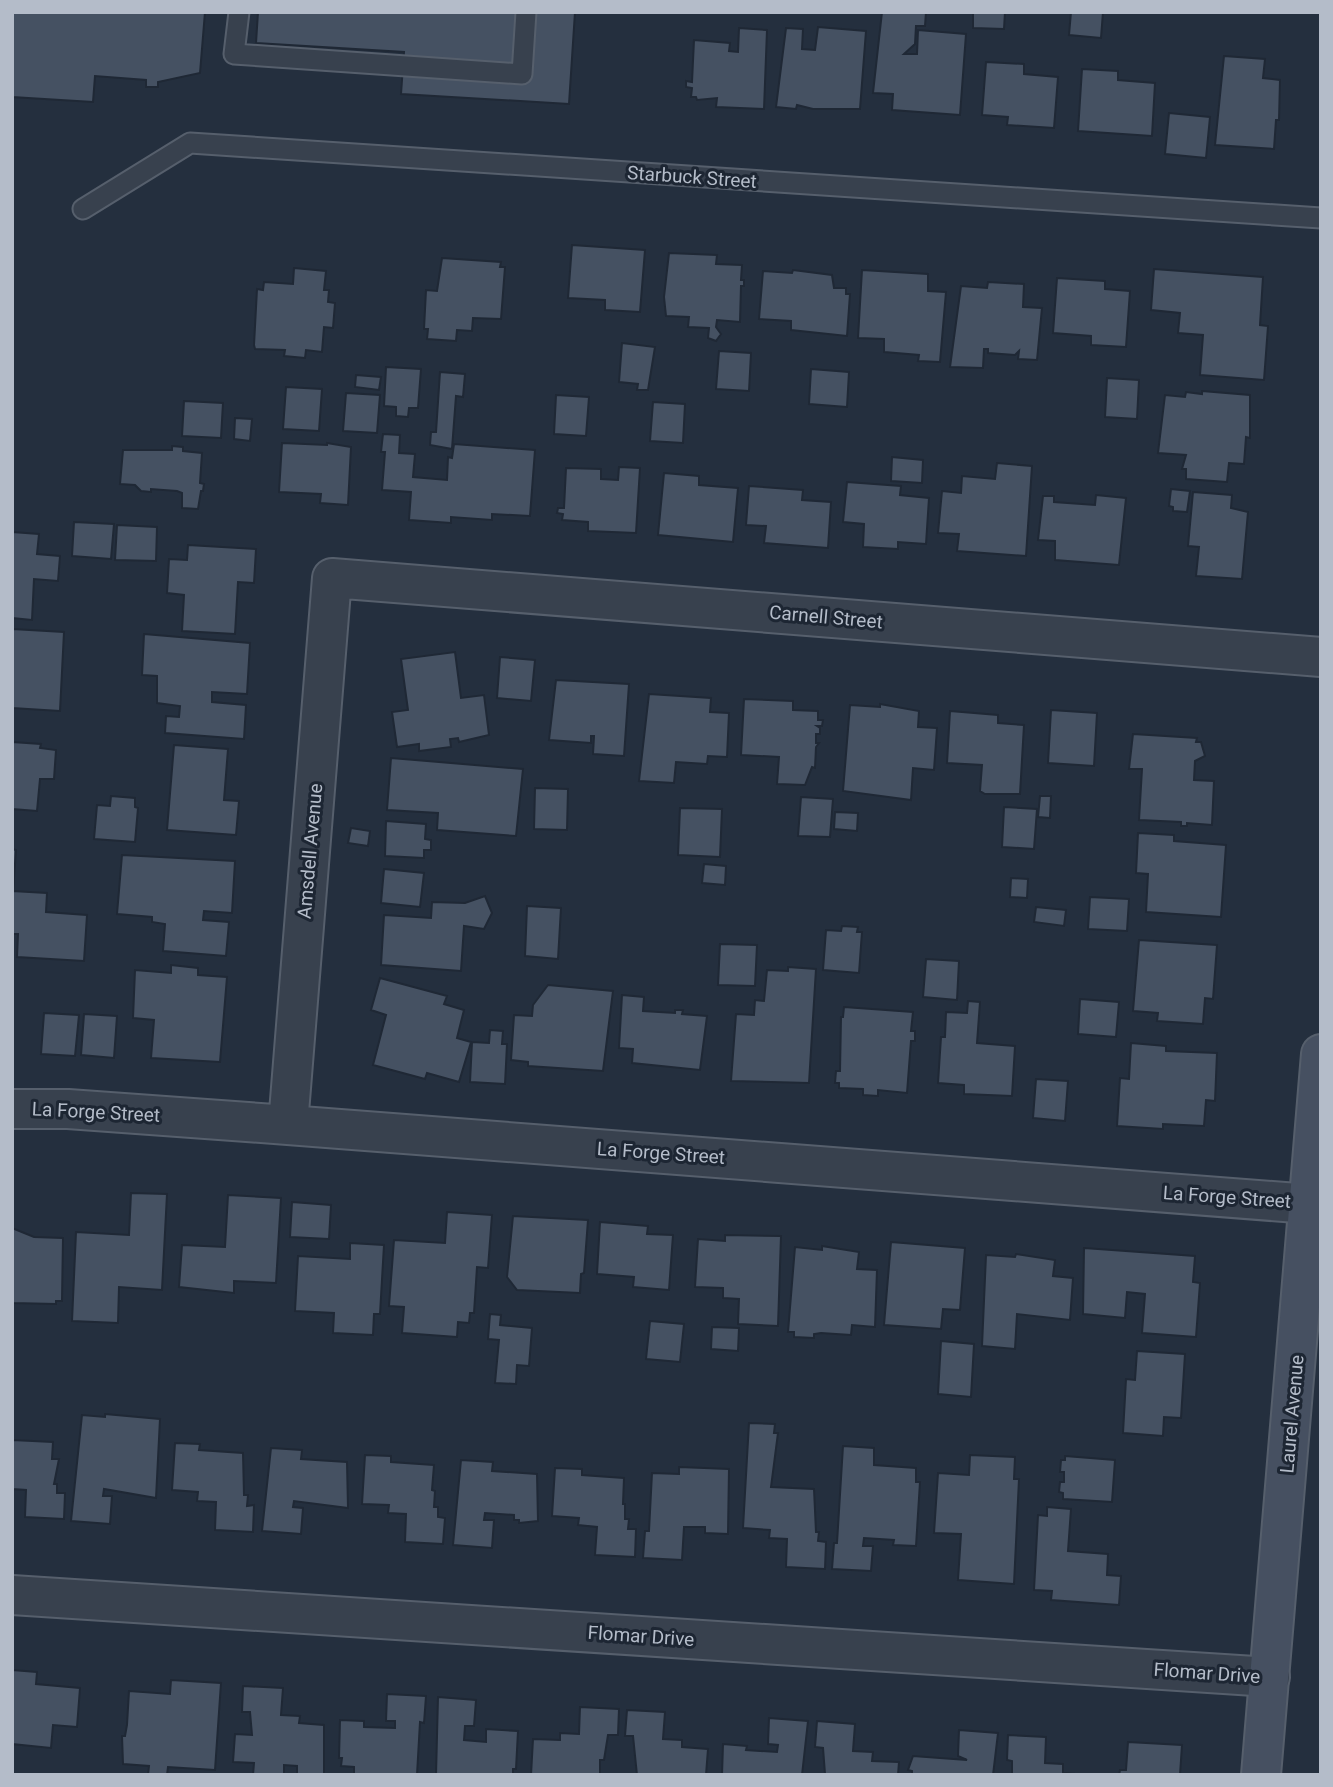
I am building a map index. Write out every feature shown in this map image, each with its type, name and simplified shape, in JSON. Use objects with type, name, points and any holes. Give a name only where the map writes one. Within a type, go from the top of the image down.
[{"type":"street","name":"Carnell Street","points":[[332,578],[1321,657]]},
{"type":"street","name":"Amsdell Avenue","points":[[288,1125],[332,578]]},
{"type":"street","name":"Laurel Avenue","points":[[1261,1775],[1321,1054]]},
{"type":"street","name":"La Forge Street","points":[[12,1109],[68,1109],[288,1125],[1310,1204]]},
{"type":"street","name":"Flomar Drive","points":[[12,1595],[1270,1677]]},
{"type":"lane","points":[[239,12],[234,54],[522,74],[526,12]]},
{"type":"lane","name":"Starbuck Street","points":[[83,209],[190,143],[1321,218]]},
{"type":"building","points":[[12,12],[205,12],[200,73],[158,82],[158,87],[146,87],[146,80],[95,76],[93,102],[12,97]]},
{"type":"building","points":[[258,12],[575,12],[569,104],[401,94],[404,52],[256,43]]},
{"type":"building","points":[[882,12],[926,12],[925,26],[916,26],[915,44],[904,54],[917,54],[918,30],[966,34],[960,115],[892,110],[893,94],[873,93]]},
{"type":"building","points":[[973,12],[1005,12],[1004,29],[973,28]]},
{"type":"building","points":[[1071,12],[1103,12],[1101,38],[1069,35]]},
{"type":"building","points":[[818,27],[866,31],[860,109],[813,109],[797,105],[796,109],[776,107],[786,28],[803,29],[802,49],[815,50]]},
{"type":"building","points":[[739,28],[767,30],[764,109],[716,107],[717,98],[697,100],[696,97],[691,97],[692,88],[686,87],[686,81],[692,82],[694,40],[730,43],[729,51],[738,52]]},
{"type":"building","points":[[1224,56],[1265,59],[1263,78],[1280,80],[1279,120],[1276,120],[1274,149],[1215,145]]},
{"type":"building","points":[[986,62],[1024,64],[1024,74],[1058,77],[1054,128],[1007,125],[1008,117],[982,115]]},
{"type":"building","points":[[1082,69],[1118,71],[1118,80],[1155,83],[1152,136],[1078,131]]},
{"type":"building","points":[[1169,113],[1210,117],[1206,158],[1165,154]]},
{"type":"building","points":[[572,245],[645,250],[640,312],[605,310],[605,300],[568,298]]},
{"type":"building","points":[[669,253],[717,255],[716,264],[742,265],[741,280],[744,280],[744,286],[741,286],[740,322],[717,320],[716,327],[721,334],[716,341],[708,338],[709,328],[688,327],[689,317],[666,316],[664,297]]},
{"type":"building","points":[[442,258],[501,262],[500,267],[505,267],[501,319],[473,318],[472,331],[457,330],[456,341],[427,339],[428,329],[424,329],[426,290],[437,291]]},
{"type":"building","points":[[294,268],[326,271],[324,290],[329,290],[328,302],[335,303],[333,328],[324,327],[322,352],[306,350],[305,358],[284,356],[285,350],[255,349],[254,345],[257,289],[263,290],[264,282],[293,284]]},
{"type":"building","points":[[1154,269],[1263,277],[1260,325],[1268,326],[1264,380],[1200,375],[1203,335],[1178,333],[1180,313],[1151,310]]},
{"type":"building","points":[[793,270],[832,275],[834,288],[846,288],[846,294],[850,294],[847,336],[791,330],[791,321],[759,319],[763,271],[792,273]]},
{"type":"building","points":[[862,270],[928,274],[928,291],[946,292],[940,362],[918,361],[919,355],[884,352],[884,339],[858,338]]},
{"type":"building","points":[[1057,278],[1105,281],[1105,289],[1130,291],[1126,347],[1091,345],[1091,336],[1053,333]]},
{"type":"building","points":[[988,282],[1024,284],[1023,307],[1042,308],[1037,360],[1018,359],[1019,351],[1015,355],[988,353],[988,349],[984,349],[983,368],[950,367],[961,286],[987,288]]},
{"type":"building","points":[[622,343],[655,347],[648,390],[637,390],[638,384],[619,382]]},
{"type":"building","points":[[719,351],[751,353],[749,391],[716,389]]},
{"type":"building","points":[[386,367],[421,369],[418,408],[409,408],[408,417],[396,416],[396,407],[384,406]]},
{"type":"building","points":[[811,369],[849,372],[847,407],[809,404]]},
{"type":"building","points":[[440,372],[465,374],[463,397],[456,396],[452,449],[430,445],[431,432],[436,432]]},
{"type":"building","points":[[356,375],[381,377],[379,390],[355,387]]},
{"type":"building","points":[[1107,378],[1139,380],[1137,419],[1105,417]]},
{"type":"building","points":[[286,387],[322,389],[319,431],[283,429]]},
{"type":"building","points":[[1202,391],[1250,395],[1250,438],[1246,437],[1244,464],[1229,463],[1227,482],[1186,479],[1186,469],[1182,469],[1186,455],[1158,453],[1165,395],[1185,397],[1186,392],[1202,394]]},
{"type":"building","points":[[346,393],[380,395],[377,433],[343,431]]},
{"type":"building","points":[[556,395],[589,397],[586,436],[554,434]]},
{"type":"building","points":[[184,401],[223,403],[221,438],[182,436]]},
{"type":"building","points":[[653,402],[685,404],[683,443],[650,441]]},
{"type":"building","points":[[235,418],[252,419],[250,441],[234,439]]},
{"type":"building","points":[[383,434],[400,435],[399,453],[415,454],[413,477],[447,480],[448,457],[452,458],[454,444],[535,450],[530,516],[492,514],[492,520],[451,517],[451,523],[409,520],[411,492],[382,490],[385,452],[381,452]]},
{"type":"building","points":[[282,443],[327,443],[351,447],[348,505],[320,503],[321,494],[279,492]]},
{"type":"building","points":[[172,446],[183,447],[183,451],[202,453],[200,483],[204,484],[198,509],[182,508],[182,493],[177,491],[141,491],[135,485],[120,484],[123,450],[172,450]]},
{"type":"building","points":[[892,457],[923,460],[922,483],[891,481]]},
{"type":"building","points":[[997,463],[1032,466],[1026,556],[957,551],[959,534],[938,533],[942,491],[961,493],[962,476],[995,479]]},
{"type":"building","points":[[619,467],[640,468],[636,533],[588,531],[588,522],[562,520],[563,514],[557,513],[558,508],[564,508],[566,468],[601,469],[601,479],[618,480]]},
{"type":"building","points":[[664,473],[699,476],[699,485],[738,488],[733,542],[658,535]]},
{"type":"building","points":[[847,482],[901,486],[900,495],[929,498],[926,544],[898,542],[898,549],[863,547],[864,524],[843,522]]},
{"type":"building","points":[[749,486],[803,490],[802,500],[831,502],[828,548],[764,543],[766,526],[746,525]]},
{"type":"building","points":[[1171,489],[1190,491],[1187,512],[1173,511],[1173,507],[1169,506]]},
{"type":"building","points":[[1193,492],[1232,495],[1231,508],[1248,512],[1242,579],[1196,576],[1199,547],[1188,546]]},
{"type":"building","points":[[1096,495],[1126,498],[1119,565],[1055,560],[1055,541],[1038,540],[1043,496],[1054,496],[1054,502],[1095,505]]},
{"type":"building","points":[[74,522],[114,524],[111,559],[72,556]]},
{"type":"building","points":[[117,525],[157,527],[156,561],[115,560]]},
{"type":"building","points":[[12,532],[39,534],[37,554],[60,556],[58,581],[34,579],[32,620],[12,618]]},
{"type":"building","points":[[188,545],[256,549],[254,583],[238,582],[235,634],[182,631],[184,595],[167,593],[169,559],[187,560]]},
{"type":"building","points":[[12,629],[64,632],[60,711],[12,708]]},
{"type":"building","points":[[144,634],[250,643],[247,694],[212,692],[212,702],[246,705],[244,739],[165,733],[166,716],[179,717],[180,706],[157,703],[157,676],[142,675]]},
{"type":"building","points":[[455,652],[461,698],[484,695],[489,735],[459,742],[458,738],[450,739],[451,747],[419,751],[419,744],[397,747],[392,712],[408,710],[401,659]]},
{"type":"building","points":[[500,657],[535,660],[531,701],[497,698]]},
{"type":"building","points":[[556,680],[629,684],[624,756],[593,754],[594,736],[591,736],[591,743],[549,740]]},
{"type":"building","points":[[649,694],[711,698],[710,712],[729,713],[727,757],[708,756],[707,764],[676,762],[674,783],[639,781]]},
{"type":"building","points":[[744,699],[793,701],[793,710],[818,711],[818,720],[823,720],[822,726],[817,726],[820,728],[820,734],[816,734],[816,743],[819,743],[816,747],[815,768],[812,767],[805,785],[777,784],[779,757],[741,755]]},
{"type":"building","points":[[880,704],[919,711],[918,727],[937,728],[934,770],[913,768],[911,800],[843,791],[850,705],[880,707]]},
{"type":"building","points":[[1051,710],[1097,713],[1094,766],[1048,763]]},
{"type":"building","points":[[950,711],[998,715],[998,723],[1024,725],[1020,794],[985,794],[980,791],[982,765],[947,763]]},
{"type":"building","points":[[1133,734],[1197,738],[1196,742],[1201,742],[1205,756],[1195,761],[1194,780],[1214,781],[1212,825],[1187,823],[1187,826],[1181,826],[1181,822],[1139,820],[1142,769],[1129,769]]},
{"type":"building","points":[[12,742],[41,744],[40,748],[56,750],[54,779],[40,779],[37,811],[12,809]]},
{"type":"building","points":[[174,745],[228,749],[224,800],[239,801],[236,835],[167,830]]},
{"type":"building","points":[[391,758],[523,769],[516,836],[437,830],[438,813],[387,810]]},
{"type":"building","points":[[535,788],[568,789],[567,830],[534,829]]},
{"type":"building","points":[[111,796],[135,798],[135,807],[138,808],[135,842],[94,839],[97,805],[110,806]]},
{"type":"building","points":[[1040,796],[1051,796],[1050,818],[1038,817]]},
{"type":"building","points":[[801,797],[833,799],[830,837],[798,836]]},
{"type":"building","points":[[1004,807],[1037,809],[1034,849],[1002,847]]},
{"type":"building","points":[[680,808],[722,809],[720,857],[678,855]]},
{"type":"building","points":[[835,812],[858,813],[857,831],[834,829]]},
{"type":"building","points":[[386,821],[426,824],[425,839],[431,840],[431,850],[424,850],[424,858],[385,856]]},
{"type":"building","points":[[351,828],[370,831],[368,846],[348,843]]},
{"type":"building","points":[[1138,833],[1174,835],[1174,841],[1226,845],[1221,917],[1146,912],[1148,874],[1136,873]]},
{"type":"building","points":[[12,849],[16,850],[13,891],[47,893],[46,912],[87,915],[84,961],[17,957],[18,934],[13,934]]},
{"type":"building","points":[[122,855],[235,861],[232,913],[204,911],[203,920],[229,922],[226,956],[163,951],[165,924],[152,922],[152,917],[117,914]]},
{"type":"building","points":[[704,864],[726,866],[725,885],[702,883]]},
{"type":"building","points":[[384,869],[424,873],[420,907],[381,903]]},
{"type":"building","points":[[1011,878],[1028,879],[1027,898],[1010,897]]},
{"type":"building","points":[[485,896],[492,913],[484,929],[464,926],[461,971],[381,965],[384,915],[431,918],[432,902],[465,903]]},
{"type":"building","points":[[1090,897],[1129,899],[1127,931],[1088,929]]},
{"type":"building","points":[[527,906],[561,908],[558,959],[525,956]]},
{"type":"building","points":[[1036,907],[1066,910],[1064,926],[1034,922]]},
{"type":"building","points":[[842,926],[858,927],[857,932],[862,932],[859,973],[823,970],[826,930],[841,931]]},
{"type":"building","points":[[1139,940],[1217,945],[1213,999],[1205,998],[1203,1024],[1157,1021],[1158,1013],[1133,1011]]},
{"type":"building","points":[[720,944],[757,945],[755,986],[718,985]]},
{"type":"building","points":[[926,959],[959,961],[957,1000],[923,997]]},
{"type":"building","points":[[171,965],[198,968],[198,975],[227,977],[220,1062],[151,1058],[154,1020],[133,1018],[135,970],[171,973]]},
{"type":"building","points":[[788,967],[816,969],[809,1083],[731,1081],[736,1014],[754,1015],[755,1000],[764,1001],[767,970],[788,971]]},
{"type":"building","points":[[380,978],[447,996],[444,1004],[464,1010],[457,1038],[471,1042],[459,1082],[427,1073],[425,1079],[373,1065],[386,1015],[371,1010]]},
{"type":"building","points":[[548,985],[613,991],[603,1071],[528,1066],[528,1062],[511,1060],[514,1015],[532,1016],[533,1005]]},
{"type":"building","points":[[622,995],[644,997],[643,1011],[675,1013],[675,1010],[683,1010],[682,1014],[707,1016],[700,1070],[632,1063],[633,1049],[619,1048]]},
{"type":"building","points":[[1080,999],[1119,1002],[1116,1037],[1078,1034]]},
{"type":"building","points":[[968,1001],[980,1002],[977,1043],[1015,1046],[1012,1096],[964,1094],[964,1085],[938,1083],[941,1037],[945,1037],[946,1012],[967,1013]]},
{"type":"building","points":[[844,1007],[913,1012],[911,1031],[915,1031],[915,1041],[911,1041],[907,1093],[878,1090],[878,1096],[863,1095],[863,1089],[839,1088],[839,1083],[835,1083],[836,1071],[840,1071],[841,1017]]},
{"type":"building","points":[[44,1013],[79,1015],[75,1056],[41,1054]]},
{"type":"building","points":[[84,1014],[117,1016],[114,1058],[81,1055]]},
{"type":"building","points":[[490,1030],[503,1031],[502,1044],[507,1044],[505,1084],[470,1082],[472,1042],[489,1043]]},
{"type":"building","points":[[1131,1043],[1166,1046],[1166,1051],[1217,1053],[1215,1101],[1206,1100],[1204,1126],[1163,1124],[1163,1129],[1117,1126],[1120,1078],[1129,1079]]},
{"type":"building","points":[[1036,1079],[1068,1081],[1065,1121],[1033,1118]]},
{"type":"building","points":[[131,1193],[167,1194],[162,1290],[119,1287],[118,1323],[72,1321],[76,1232],[129,1235]]},
{"type":"building","points":[[228,1195],[281,1198],[276,1283],[234,1281],[234,1293],[179,1287],[182,1245],[225,1247]]},
{"type":"building","points":[[292,1202],[331,1205],[329,1239],[290,1237]]},
{"type":"building","points":[[447,1212],[492,1215],[488,1268],[477,1267],[474,1313],[470,1313],[469,1323],[458,1322],[457,1337],[402,1333],[404,1307],[389,1306],[394,1240],[445,1243]]},
{"type":"building","points":[[513,1216],[588,1220],[580,1293],[517,1290],[507,1277]]},
{"type":"building","points":[[600,1222],[648,1226],[647,1234],[673,1235],[669,1290],[633,1287],[634,1277],[597,1274]]},
{"type":"building","points":[[12,1228],[34,1237],[63,1238],[62,1301],[56,1301],[56,1304],[12,1303]]},
{"type":"building","points":[[725,1235],[781,1236],[778,1326],[738,1324],[739,1299],[723,1298],[723,1288],[695,1287],[698,1239],[725,1241]]},
{"type":"building","points":[[891,1242],[965,1248],[960,1310],[943,1309],[941,1329],[884,1325]]},
{"type":"building","points":[[350,1243],[384,1245],[380,1314],[374,1314],[373,1335],[333,1333],[334,1313],[295,1311],[298,1256],[350,1259]]},
{"type":"building","points":[[822,1246],[859,1252],[857,1269],[877,1270],[875,1327],[852,1325],[851,1335],[821,1333],[814,1334],[814,1338],[794,1337],[794,1332],[788,1332],[795,1247],[822,1250]]},
{"type":"building","points":[[1084,1248],[1195,1256],[1193,1282],[1200,1283],[1196,1337],[1142,1333],[1145,1294],[1127,1292],[1125,1318],[1083,1314]]},
{"type":"building","points":[[1016,1254],[1055,1260],[1053,1276],[1073,1278],[1070,1320],[1017,1314],[1015,1349],[982,1346],[986,1255],[1015,1257]]},
{"type":"building","points":[[490,1314],[501,1315],[500,1325],[532,1328],[529,1366],[517,1365],[516,1384],[495,1383],[499,1340],[488,1339]]},
{"type":"building","points":[[650,1321],[684,1324],[680,1362],[646,1359]]},
{"type":"building","points":[[712,1327],[739,1328],[738,1351],[711,1349]]},
{"type":"building","points":[[941,1341],[974,1344],[971,1397],[938,1394]]},
{"type":"building","points":[[1137,1351],[1185,1354],[1181,1418],[1164,1417],[1163,1436],[1123,1433],[1126,1379],[1135,1380]]},
{"type":"building","points":[[105,1414],[160,1419],[156,1498],[104,1489],[103,1496],[112,1496],[110,1524],[71,1521],[82,1415],[105,1417]]},
{"type":"building","points":[[749,1423],[775,1424],[774,1433],[778,1433],[771,1487],[814,1489],[818,1541],[826,1542],[825,1569],[786,1567],[787,1539],[769,1538],[770,1530],[743,1528]]},
{"type":"building","points":[[12,1440],[53,1442],[52,1459],[59,1459],[54,1484],[57,1484],[57,1493],[65,1493],[64,1519],[25,1517],[26,1490],[12,1489]]},
{"type":"building","points":[[175,1443],[200,1444],[199,1450],[243,1453],[244,1495],[248,1495],[247,1506],[254,1505],[253,1532],[215,1530],[216,1502],[197,1501],[198,1492],[172,1490]]},
{"type":"building","points":[[843,1446],[874,1448],[874,1465],[916,1468],[916,1482],[920,1482],[916,1546],[893,1545],[894,1540],[864,1538],[863,1546],[873,1546],[871,1571],[832,1569],[834,1543],[837,1543]]},
{"type":"building","points":[[271,1448],[302,1450],[301,1459],[347,1462],[348,1508],[294,1501],[293,1507],[303,1508],[301,1534],[262,1531]]},
{"type":"building","points":[[365,1455],[391,1456],[391,1462],[434,1465],[434,1507],[438,1507],[438,1517],[445,1518],[443,1544],[405,1542],[406,1514],[388,1513],[389,1505],[362,1504]]},
{"type":"building","points":[[970,1455],[1015,1457],[1014,1479],[1019,1479],[1014,1584],[958,1580],[961,1534],[934,1533],[938,1473],[969,1475]]},
{"type":"building","points":[[1065,1456],[1115,1460],[1112,1502],[1063,1499],[1063,1493],[1059,1492],[1060,1482],[1064,1482],[1064,1472],[1060,1472],[1061,1460],[1065,1460]]},
{"type":"building","points":[[461,1460],[493,1462],[492,1471],[537,1474],[538,1521],[519,1523],[519,1520],[514,1520],[514,1515],[485,1513],[484,1520],[494,1520],[492,1548],[453,1545]]},
{"type":"building","points":[[679,1467],[729,1469],[728,1534],[705,1533],[705,1527],[684,1527],[682,1560],[643,1558],[645,1531],[649,1531],[652,1473],[679,1474]]},
{"type":"building","points":[[555,1468],[582,1469],[582,1475],[624,1478],[625,1519],[629,1519],[628,1529],[636,1529],[635,1557],[595,1555],[597,1527],[578,1525],[579,1518],[552,1516]]},
{"type":"building","points":[[1047,1507],[1071,1509],[1068,1551],[1108,1554],[1107,1575],[1121,1576],[1119,1605],[1051,1600],[1052,1591],[1034,1590],[1038,1515],[1047,1516]]},
{"type":"building","points":[[12,1670],[37,1672],[36,1684],[80,1688],[77,1727],[53,1725],[51,1748],[12,1744]]},
{"type":"building","points":[[171,1680],[221,1683],[215,1770],[168,1767],[167,1775],[148,1775],[149,1766],[123,1764],[122,1736],[125,1736],[127,1725],[129,1691],[170,1694]]},
{"type":"building","points":[[243,1686],[283,1688],[281,1715],[300,1716],[299,1723],[324,1725],[324,1775],[297,1775],[297,1766],[284,1765],[284,1775],[253,1775],[254,1763],[233,1762],[235,1734],[252,1735],[250,1712],[242,1712]]},
{"type":"building","points":[[387,1694],[426,1696],[424,1723],[420,1722],[417,1775],[354,1775],[354,1767],[341,1766],[340,1720],[364,1721],[364,1727],[395,1728],[395,1721],[386,1721]]},
{"type":"building","points":[[438,1697],[476,1700],[474,1726],[465,1726],[464,1740],[486,1742],[486,1729],[518,1731],[516,1769],[513,1769],[513,1775],[436,1775]]},
{"type":"building","points":[[580,1707],[619,1709],[618,1735],[608,1735],[604,1760],[600,1760],[600,1775],[531,1775],[533,1739],[560,1740],[560,1733],[579,1734]]},
{"type":"building","points":[[627,1710],[665,1712],[663,1739],[682,1740],[682,1747],[708,1749],[706,1775],[637,1775],[633,1736],[625,1736]]},
{"type":"building","points":[[769,1718],[808,1721],[802,1775],[722,1775],[723,1744],[747,1746],[746,1750],[777,1752],[778,1745],[768,1744]]},
{"type":"building","points":[[817,1721],[855,1724],[853,1751],[873,1752],[872,1761],[899,1762],[898,1775],[825,1774],[823,1748],[815,1747]]},
{"type":"building","points":[[959,1730],[998,1733],[993,1775],[912,1775],[912,1771],[908,1770],[913,1756],[967,1760],[958,1756]]},
{"type":"building","points":[[1008,1735],[1046,1737],[1045,1763],[1063,1764],[1063,1773],[1088,1775],[1012,1775],[1012,1761],[1007,1760]]},
{"type":"building","points":[[1128,1742],[1182,1745],[1180,1775],[1119,1775],[1120,1770],[1126,1770]]}]
